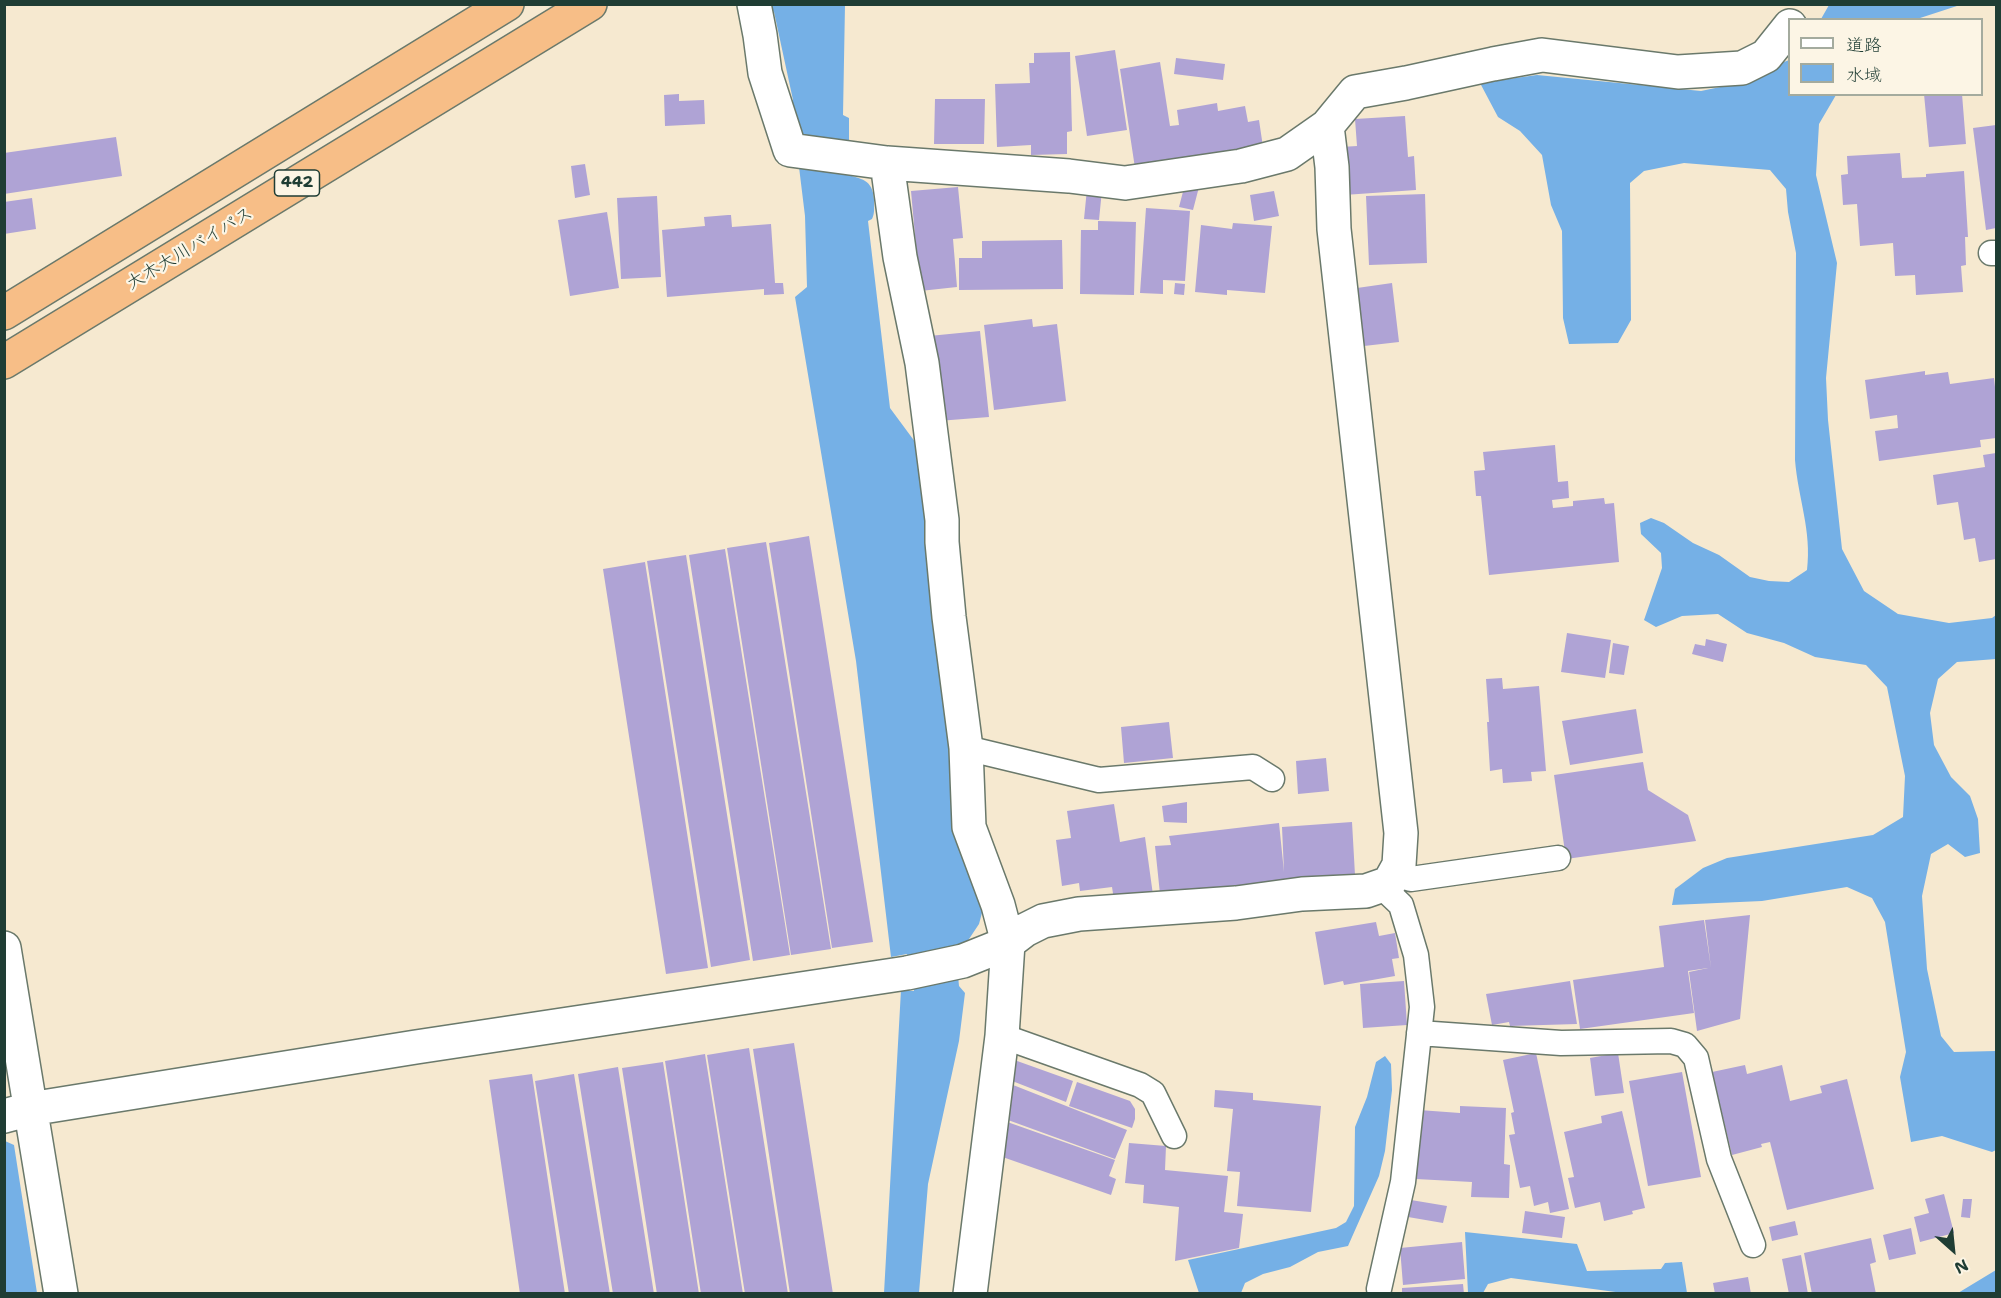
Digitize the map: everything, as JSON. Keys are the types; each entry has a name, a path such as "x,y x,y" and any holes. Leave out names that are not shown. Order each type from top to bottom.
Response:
{"highway":[{"name":"442","path":"4,313 507,4"},
{"name":"大木大川バイパス","path":"4,362 591,4"}],"street":[{"path":"754,4 765,73 790,150 877,162 1069,176 1125,183 1241,166 1287,154 1327,126 1355,92 1542,56 1678,72 1742,68 1766,56 1788,28"},
{"path":"1796,18 1807,4"},
{"path":"17,1112 405,1049 907,973 963,961 1008,942 1043,921 1079,914 1236,903 1302,894 1366,891 1388,880 1399,865 1401,833 1334,229 1332,167 1327,126"},
{"path":"877,162 922,363 942,520 942,542 966,748 969,827 998,905 1008,942 1002,1036 970,1293"},
{"path":"4,948 17,1112 61,1293"}],"lane":[{"path":"966,748 1099,780 1253,767 1272,779"},
{"path":"1379,1289 1403,1182 1422,1007 1416,955 1401,905 1388,880 1411,879 1558,858"},
{"path":"1419,1033 1561,1043 1671,1041 1685,1045 1696,1058 1719,1159 1753,1245"},
{"path":"1002,1036 1140,1085 1153,1093 1174,1136"}],"water":[{"path":"1829,4 1960,5 1920,18 1822,18"},
{"path":"765,5 845,5 843,115 849,118 849,142 845,174 865,181 873,193 874,214 868,221 890,408 924,454 987,894 979,924 967,942 955,945 959,986 965,993 959,1041 928,1184 919,1293 884,1293 901,990 914,991 907,954 891,957 856,661 795,297 807,287 805,216 799,167 803,132 792,125 784,104 793,100 774,12 765,8"},
{"path":"1788,60 1788,96 1835,96 1819,124 1816,175 1837,263 1826,378 1828,420 1842,549 1864,591 1898,614 1949,623 1992,618 1996,615 1996,659 1957,662 1938,679 1930,713 1934,745 1951,777 1970,796 1978,819 1980,853 1965,857 1948,844 1931,854 1922,896 1927,969 1941,1036 1954,1052 1996,1051 1996,1150 1992,1152 1942,1136 1911,1142 1900,1077 1906,1052 1885,922 1872,898 1847,887 1762,901 1672,905 1675,889 1703,868 1727,858 1873,835 1903,817 1905,776 1887,687 1866,665 1815,657 1784,643 1747,633 1718,614 1682,616 1656,627 1644,620 1662,568 1661,553 1641,534 1640,523 1651,518 1664,523 1693,543 1719,555 1750,577 1789,582 1807,570 1808,542 1795,460 1796,253 1786,189 1770,170 1684,163 1644,171 1630,183 1631,320 1618,343 1569,344 1563,318 1562,231 1551,205 1542,155 1520,131 1498,117 1480,83 1537,75 1701,91 1725,86"},
{"path":"1385,1056 1391,1064 1392,1090 1385,1151 1379,1176 1348,1246 1318,1252 1290,1267 1263,1274 1245,1283 1241,1293 1199,1293 1188,1260 1336,1228 1346,1222 1354,1206 1355,1127 1367,1097 1376,1062"},
{"path":"5,1141 14,1145 37,1293 5,1293"},
{"path":"1465,1232 1577,1244 1587,1271 1661,1269 1665,1263 1682,1262 1687,1293 1623,1293 1511,1278 1488,1284 1483,1293 1468,1293"},
{"path":"1996,1270 1996,1293 1958,1293"}],"building":[{"path":"1115,50 1127,130 1087,136 1075,56"},
{"path":"1070,52 1072,131 1067,132 1067,154 1031,155 1031,145 997,147 995,84 1030,83 1029,63 1034,63 1034,53"},
{"path":"1176,58 1225,64 1223,80 1174,74"},
{"path":"1160,62 1170,126 1179,125 1177,110 1217,103 1218,111 1245,106 1248,122 1259,120 1263,147 1135,168 1120,69"},
{"path":"679,94 679,101 704,100 705,124 665,126 664,95"},
{"path":"1924,96 1962,96 1966,144 1929,147"},
{"path":"935,99 985,99 984,144 934,144"},
{"path":"1405,116 1408,157 1414,156 1416,190 1344,195 1341,147 1357,146 1355,119"},
{"path":"1996,125 1996,228 1986,230 1973,128"},
{"path":"116,137 122,176 4,194 4,153"},
{"path":"1900,153 1902,178 1964,171 1968,237 1965,237 1966,265 1961,266 1963,292 1916,295 1915,275 1895,276 1893,243 1860,246 1857,204 1843,205 1841,175 1848,174 1847,156"},
{"path":"585,164 590,195 575,198 571,166"},
{"path":"1185,184 1199,187 1193,210 1179,207"},
{"path":"958,187 963,238 953,239 957,287 920,291 911,191"},
{"path":"1087,189 1102,190 1099,220 1084,219"},
{"path":"1274,191 1279,216 1254,221 1250,195"},
{"path":"1425,194 1427,263 1369,265 1366,196"},
{"path":"657,196 661,277 621,279 617,198"},
{"path":"32,198 36,229 4,234 4,202"},
{"path":"1146,208 1190,211 1185,281 1163,280 1163,294 1140,293"},
{"path":"607,212 619,288 570,296 558,220"},
{"path":"731,215 732,227 771,224 775,283 783,283 784,294 764,295 764,289 667,297 662,230 705,226 704,217"},
{"path":"1098,221 1136,222 1134,295 1080,294 1081,230 1098,230"},
{"path":"1233,223 1272,226 1265,293 1227,290 1227,295 1195,292 1201,225 1232,229"},
{"path":"1062,240 1063,289 959,290 959,258 982,258 982,241"},
{"path":"1175,283 1185,284 1184,295 1174,294"},
{"path":"1392,283 1399,342 1364,346 1357,288"},
{"path":"1032,319 1033,327 1057,324 1066,401 994,410 984,325"},
{"path":"980,331 989,417 938,421 929,336"},
{"path":"1925,371 1925,375 1948,372 1950,384 1994,378 1996,438 1980,440 1981,447 1879,461 1875,431 1898,428 1897,415 1870,419 1865,380"},
{"path":"1555,445 1558,482 1568,481 1569,498 1552,500 1553,508 1573,506 1573,501 1604,498 1605,504 1614,503 1619,562 1489,575 1481,496 1476,496 1474,471 1485,470 1483,452"},
{"path":"1996,453 1996,559 1979,562 1975,538 1964,540 1958,502 1937,505 1933,475 1985,467 1983,455"},
{"path":"809,536 873,942 832,948 769,543"},
{"path":"766,542 831,949 791,955 727,548"},
{"path":"725,549 790,955 753,961 689,555"},
{"path":"686,555 750,960 711,967 647,561"},
{"path":"645,562 708,968 666,974 603,569"},
{"path":"1567,633 1611,640 1605,678 1561,672"},
{"path":"1706,639 1727,644 1723,662 1692,654 1695,644 1705,646"},
{"path":"1613,643 1629,646 1624,675 1609,673"},
{"path":"1502,678 1503,689 1539,686 1546,771 1531,772 1532,781 1503,783 1502,769 1490,771 1486,679"},
{"path":"1636,709 1643,753 1570,765 1562,721"},
{"path":"1169,722 1173,758 1124,763 1121,727"},
{"path":"1326,758 1329,791 1298,794 1296,761"},
{"path":"1643,762 1648,790 1688,815 1696,841 1566,859 1554,775"},
{"path":"1187,802 1187,823 1164,822 1162,806"},
{"path":"1114,804 1120,842 1145,837 1153,895 1114,900 1112,887 1080,891 1079,883 1062,886 1056,840 1071,838 1067,811"},
{"path":"1352,822 1355,875 1160,894 1155,846 1171,845 1169,836 1279,823 1284,872 1282,827"},
{"path":"1750,915 1740,1019 1697,1031 1689,972 1708,968 1688,971 1694,1013 1580,1029 1573,980 1664,967 1659,926 1704,920 1711,968 1705,920"},
{"path":"1376,922 1379,936 1395,933 1399,958 1392,959 1395,976 1344,985 1343,981 1324,985 1315,932"},
{"path":"1404,981 1407,1025 1363,1028 1360,984"},
{"path":"1570,981 1577,1024 1510,1026 1509,1022 1492,1025 1486,994"},
{"path":"794,1043 833,1294 790,1294 753,1049"},
{"path":"749,1048 788,1294 745,1294 707,1055"},
{"path":"1536,1053 1569,1209 1550,1213 1548,1202 1534,1206 1530,1186 1520,1188 1509,1135 1515,1134 1511,1113 1514,1112 1503,1060"},
{"path":"1618,1053 1624,1093 1595,1096 1590,1058"},
{"path":"705,1054 743,1294 701,1294 665,1061"},
{"path":"1006,1057 1073,1081 1066,1102 1002,1077"},
{"path":"663,1062 699,1294 657,1294 622,1068"},
{"path":"1745,1065 1747,1074 1782,1065 1790,1101 1822,1093 1820,1086 1847,1079 1874,1189 1787,1210 1770,1142 1761,1144 1762,1147 1732,1155 1712,1072"},
{"path":"618,1067 654,1294 613,1294 578,1074"},
{"path":"1682,1072 1701,1177 1648,1186 1629,1081"},
{"path":"532,1074 565,1294 520,1294 489,1080"},
{"path":"574,1074 610,1294 569,1294 535,1081"},
{"path":"1003,1081 1127,1130 1115,1159 997,1116"},
{"path":"1077,1082 1130,1101 1135,1109 1132,1128 1069,1106"},
{"path":"1215,1090 1253,1093 1253,1100 1321,1106 1311,1212 1237,1206 1240,1172 1227,1171 1233,1109 1214,1107"},
{"path":"1460,1106 1506,1108 1504,1164 1510,1165 1509,1198 1471,1197 1472,1182 1416,1179 1419,1110 1460,1113"},
{"path":"1622,1111 1645,1208 1632,1211 1633,1214 1604,1221 1600,1202 1575,1208 1568,1178 1574,1177 1564,1132 1602,1123 1601,1116"},
{"path":"996,1118 1115,1160 1109,1176 1116,1179 1111,1195 994,1154"},
{"path":"1129,1143 1166,1146 1165,1170 1228,1176 1224,1212 1243,1214 1239,1248 1175,1261 1179,1207 1143,1203 1144,1185 1125,1183"},
{"path":"1944,1194 1954,1233 1920,1242 1914,1217 1929,1213 1925,1199"},
{"path":"1963,1199 1972,1199 1970,1218 1961,1217"},
{"path":"1411,1200 1447,1206 1443,1223 1408,1217"},
{"path":"1525,1211 1565,1217 1562,1238 1522,1233"},
{"path":"1795,1221 1798,1235 1772,1241 1769,1227"},
{"path":"1911,1228 1916,1254 1889,1260 1883,1235"},
{"path":"1871,1238 1876,1262 1870,1264 1876,1294 1812,1294 1804,1253"},
{"path":"1462,1242 1465,1279 1403,1285 1400,1248"},
{"path":"1801,1255 1808,1294 1789,1294 1782,1259"},
{"path":"1748,1277 1751,1294 1715,1294 1713,1283"},
{"path":"1463,1284 1464,1294 1402,1294 1402,1288"}]}
